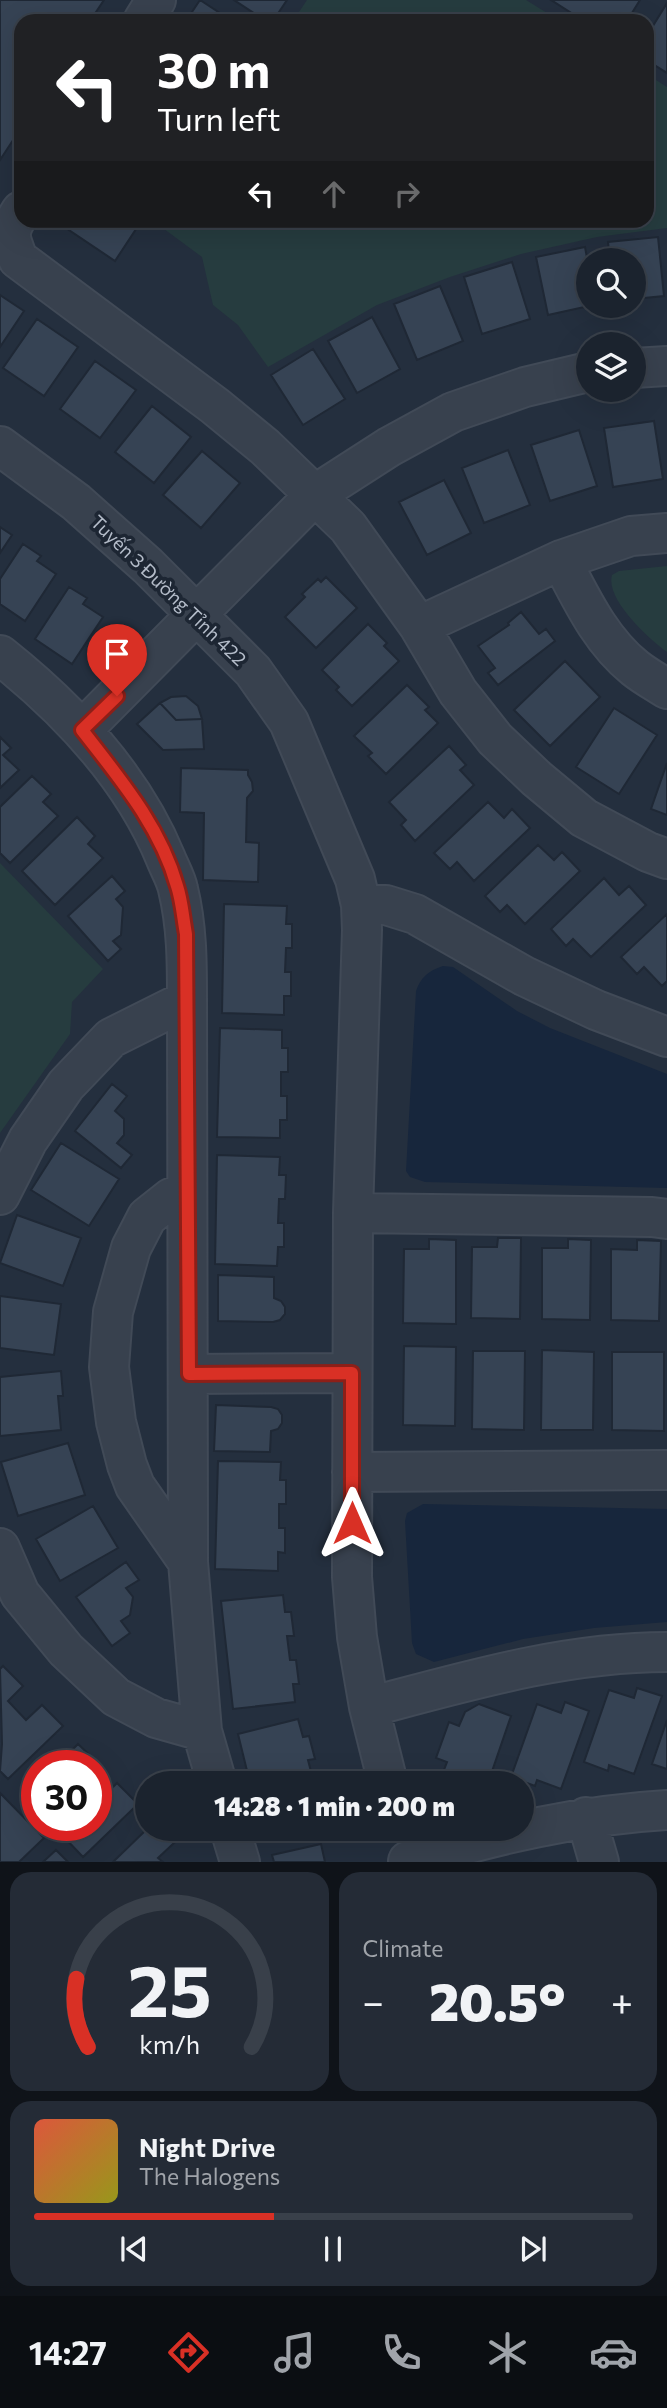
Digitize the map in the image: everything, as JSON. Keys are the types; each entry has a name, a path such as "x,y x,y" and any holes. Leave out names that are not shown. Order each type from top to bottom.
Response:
{"street":[{"path":"14,223 11,228 11,242 18,259 215,406 265,447 348,527 419,626 458,692 495,739 584,818 648,852 667,859"},
{"path":"646,367 667,366"},
{"path":"82,730 199,615 316,494 389,447 453,412 525,387 576,375"},
{"name":"Tuyến 3 Đường Tỉnh 422","path":"0,446 76,502 148,566 253,671 289,722 355,879 361,905 361,1009 353,1213 352,1577 357,1637 369,1707 385,1771"},
{"path":"419,626 561,560 631,536 667,533"},
{"path":"561,560 587,609 610,643 634,668 667,689"},
{"path":"0,655 29,678 82,730 127,787 156,833 178,886 186,934 187,1000 188,1562 202,1731 214,1771"},
{"path":"361,905 386,905 415,914 524,976 596,1010 667,1037"},
{"path":"0,1195 27,1140 65,1085 111,1038 187,1000"},
{"path":"187,1191 171,1198 147,1217 131,1248 113,1312 109,1367 116,1422 135,1486 188,1562"},
{"path":"353,1213 667,1219"},
{"path":"189,1374 352,1373"},
{"path":"352,1472 667,1470"},
{"path":"0,1548 20,1594 66,1650 116,1698 156,1718 202,1731"},
{"path":"369,1707 578,1657 667,1652"},
{"path":"390,1841 409,1862 478,1840 586,1817 667,1810"},
{"path":"586,1817 600,1862"},
{"path":"234,1841 240,1862"}],"green space":[{"path":"307,0 526,0 549,14 298,14"},
{"path":"654,79 667,87 667,228 597,237 521,254 450,277 377,305 268,367 238,325 213,305 202,257 163,228 654,228"},
{"path":"667,566 667,652 630,618 615,595 612,575 619,571"},
{"path":"0,863 103,969 72,1002 70,1034 0,1133"}],"water":[{"path":"443,966 453,967 517,1011 550,1028 667,1074 667,1188 425,1182 410,1177 406,1171 416,991 426,975"},
{"path":"423,1504 667,1509 667,1622 594,1628 523,1639 434,1662 416,1654 412,1643 405,1521 407,1513"}],"building":[{"path":"0,0 104,0 95,14 14,14 14,139 0,160"},
{"path":"200,0 221,14 191,14"},
{"path":"234,0 287,0 278,14 255,14"},
{"path":"551,0 640,0 631,14 573,14"},
{"path":"667,3 667,73 654,65 654,24"},
{"path":"66,228 137,228 115,261"},
{"path":"658,237 664,296 646,298 646,248 609,248 608,242"},
{"path":"576,249 576,309 548,315 536,257"},
{"path":"512,262 530,319 482,334 464,277"},
{"path":"440,286 463,341 417,360 394,304"},
{"path":"0,295 24,311 0,347"},
{"path":"372,317 400,369 357,393 328,341"},
{"path":"37,319 78,347 44,396 3,368"},
{"path":"313,349 345,399 303,425 271,375"},
{"path":"95,361 136,390 100,438 60,409"},
{"path":"152,406 191,437 154,483 115,452"},
{"path":"654,421 663,479 613,487 604,428"},
{"path":"579,430 597,486 550,501 531,445"},
{"path":"508,450 530,505 484,523 462,468"},
{"path":"202,451 240,483 201,528 163,495"},
{"path":"444,480 471,533 427,555 399,502"},
{"path":"0,527 12,535 0,553"},
{"path":"23,544 41,556 37,561 56,574 25,621 0,604 0,579"},
{"path":"326,577 357,608 316,648 285,617 305,597 302,594 318,579 321,582"},
{"path":"69,587 87,598 83,604 103,617 72,664 35,639"},
{"path":"521,612 539,634 546,629 555,641 498,685 488,673 495,668 478,646 509,625"},
{"path":"368,624 387,643 384,646 399,661 352,706 336,690 339,687 322,670"},
{"path":"565,661 600,697 550,746 514,710"},
{"path":"407,685 429,707 425,710 438,723 386,774 368,756 372,753 354,736"},
{"path":"186,696 198,706 202,719 176,720 160,703 171,697"},
{"path":"160,703 176,720 202,719 204,749 163,750 137,724"},
{"path":"614,708 657,735 619,794 576,767"},
{"path":"0,737 11,748 3,755 19,770 0,788"},
{"path":"449,746 466,765 460,770 474,785 415,841 401,825 406,820 389,802"},
{"path":"667,763 667,815 651,809"},
{"path":"181,768 248,770 253,791 247,798 246,842 259,843 258,882 203,880 204,813 180,812"},
{"path":"32,776 51,794 43,802 58,816 10,863 0,853 0,807"},
{"path":"488,802 504,818 512,809 530,828 474,881 457,862 450,869 434,853"},
{"path":"77,817 95,836 88,844 103,858 55,905 22,871"},
{"path":"538,845 554,860 562,852 580,871 525,924 507,905 500,912 485,896"},
{"path":"112,876 125,891 116,899 123,907 121,935 113,941 121,949 108,961 68,916"},
{"path":"604,878 619,895 629,886 646,905 591,957 573,939 566,946 551,929"},
{"path":"224,904 287,906 286,924 292,924 292,948 286,948 285,972 291,972 291,996 284,996 284,1015 222,1013"},
{"path":"667,914 667,981 662,986 644,967 637,974 621,957"},
{"path":"220,1028 282,1030 282,1048 288,1048 288,1072 281,1072 281,1096 287,1096 287,1120 280,1120 280,1138 217,1137"},
{"path":"112,1084 127,1096 115,1111 124,1119 124,1135 117,1143 132,1155 121,1168 75,1131"},
{"path":"61,1143 119,1179 89,1226 31,1190"},
{"path":"217,1155 280,1157 279,1175 286,1175 285,1199 279,1199 278,1223 284,1223 284,1247 278,1247 277,1266 215,1264"},
{"path":"17,1215 81,1238 63,1286 0,1263"},
{"path":"498,1238 521,1238 520,1319 471,1318 472,1247 497,1247"},
{"path":"429,1239 456,1240 456,1324 403,1323 404,1249 429,1249"},
{"path":"568,1239 591,1240 590,1320 542,1319 542,1248 568,1248"},
{"path":"637,1240 661,1241 659,1321 611,1320 611,1249 637,1250"},
{"path":"218,1275 274,1277 274,1298 281,1301 285,1314 280,1320 273,1322 218,1321"},
{"path":"0,1296 61,1304 54,1355 0,1348"},
{"path":"404,1346 456,1347 455,1426 403,1425"},
{"path":"542,1350 594,1352 593,1430 541,1430"},
{"path":"473,1351 525,1351 524,1430 472,1429"},
{"path":"612,1352 664,1352 664,1431 612,1430"},
{"path":"61,1371 63,1396 58,1396 61,1430 0,1436 0,1377"},
{"path":"216,1405 278,1409 282,1415 282,1423 278,1429 271,1431 270,1452 214,1451"},
{"path":"68,1443 85,1495 18,1516 1,1462"},
{"path":"218,1461 281,1462 280,1480 286,1480 286,1504 279,1504 279,1528 285,1528 285,1553 278,1552 278,1571 215,1569"},
{"path":"93,1506 118,1548 60,1581 36,1539"},
{"path":"126,1562 139,1580 126,1588 133,1597 130,1615 121,1621 130,1633 112,1646 76,1597"},
{"path":"283,1595 285,1612 291,1612 294,1636 287,1636 290,1660 296,1660 299,1684 293,1684 295,1702 233,1709 221,1601"},
{"path":"3,1666 23,1686 8,1701 26,1720 42,1705 63,1726 38,1750 21,1750 21,1766 8,1779 0,1771 0,1669"},
{"path":"637,1688 662,1696 634,1774 609,1765 608,1771 584,1762 609,1690 634,1698"},
{"path":"565,1702 589,1711 561,1789 537,1780 535,1786 534,1771 513,1771 537,1704 561,1713"},
{"path":"479,1704 511,1716 492,1771 444,1771 447,1762 436,1758 449,1722 459,1726 465,1712"},
{"path":"298,1719 303,1737 309,1736 315,1759 308,1760 311,1771 247,1771 238,1734"},
{"path":"667,1720 667,1769 652,1764"},
{"path":"78,1744 84,1750 72,1750"},
{"path":"117,1783 135,1801 135,1807 112,1829 112,1788"},
{"path":"0,1793 21,1814 21,1841 41,1841 19,1862 0,1862"},
{"path":"68,1841 100,1841 83,1857"},
{"path":"135,1841 174,1843 158,1858 163,1862 113,1862"},
{"path":"321,1844 325,1862 274,1862 272,1855"},
{"path":"56,1850 68,1862 43,1862"}],"route":[{"path":"117,696 82,730 127,787 156,833 178,886 186,934 189,1374 352,1373 352,1523"}]}
